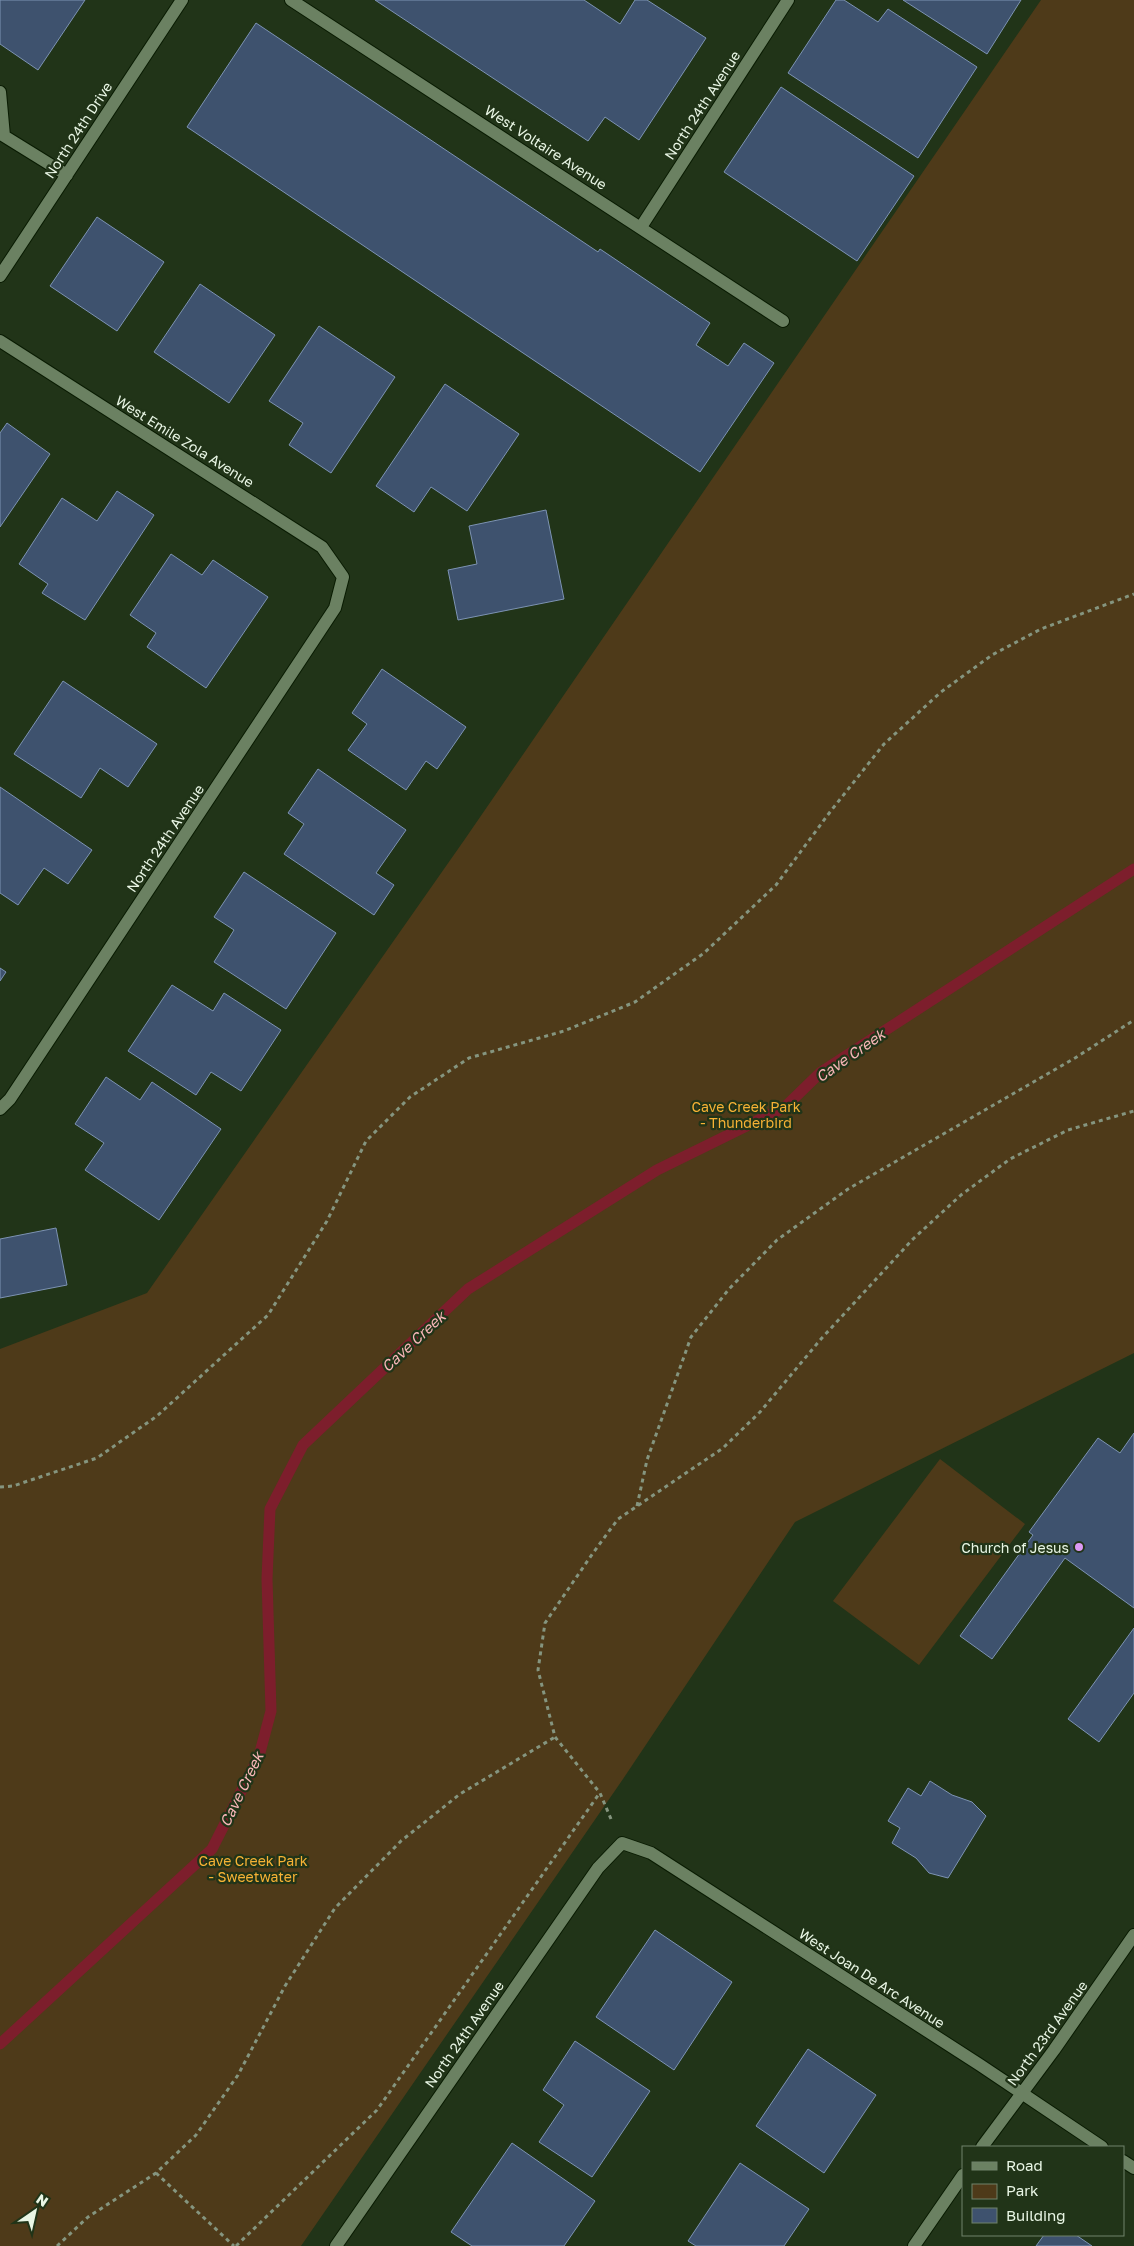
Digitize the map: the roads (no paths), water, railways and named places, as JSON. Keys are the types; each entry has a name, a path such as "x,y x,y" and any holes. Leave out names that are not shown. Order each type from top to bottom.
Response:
{"street":[{"name":"North 24th Drive","path":"0,276 182,0"},
{"name":"West Voltaire Avenue","path":"291,0 783,321"},
{"name":"North 24th Avenue","path":"641,227 788,0"},
{"path":"0,92 2,136 67,175"},
{"name":"West Emile Zola Avenue","path":"0,342 322,547 343,577"},
{"name":"North 24th Avenue","path":"0,1109 10,1099 335,608 343,577"},
{"name":"North 24th Avenue","path":"336,2246 598,1868 622,1843"},
{"name":"West Joan De Arc Avenue","path":"622,1843 651,1853 1100,2146"},
{"name":"North 23rd Avenue","path":"983,2146 1022,2094 1134,1935"},
{"path":"914,2246 962,2176"}],"waterway":[{"name":"Cave Creek","path":"0,2044 212,1849 259,1756 271,1711 267,1579 270,1509 303,1445 468,1289 657,1170 785,1107 821,1072 1134,869"}],"place":[{"name":"Church of Jesus","path":"1079,1547"}],"park label":[{"name":"Cave Creek Park - Thunderbird","path":"746,1114"},
{"name":"Cave Creek Park - Sweetwater","path":"253,1868"}]}
